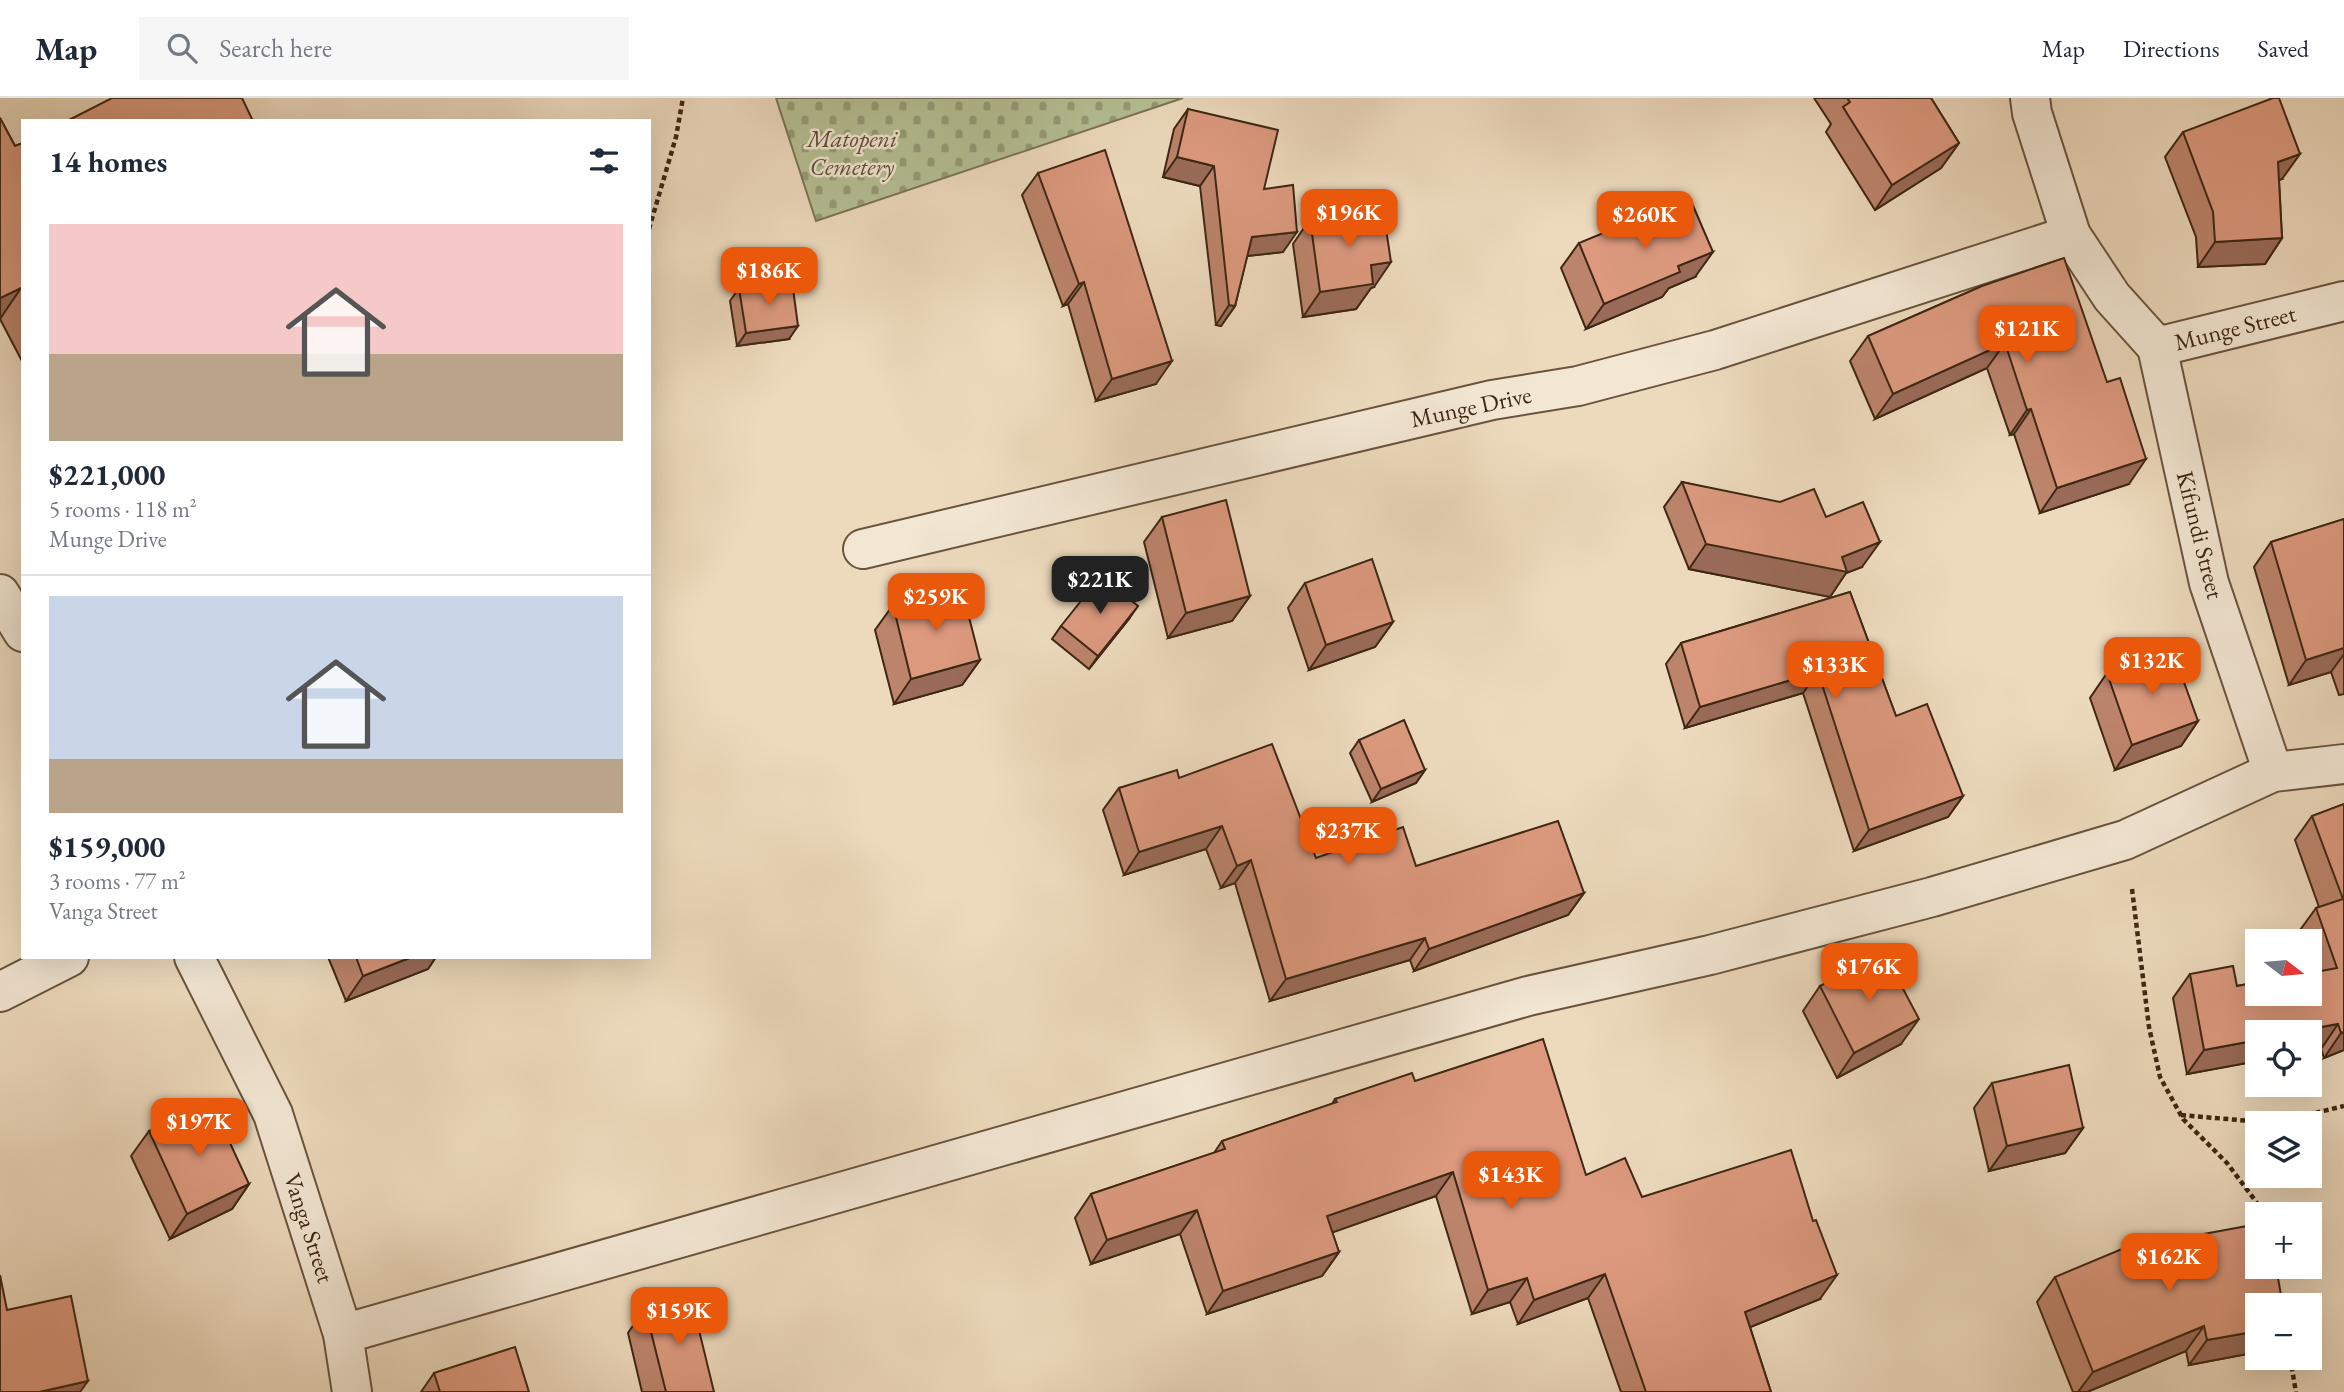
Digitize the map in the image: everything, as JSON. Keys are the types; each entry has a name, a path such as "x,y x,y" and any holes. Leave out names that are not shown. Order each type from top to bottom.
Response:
{"street":[{"name":"Munge Street","path":"2030,98 2032,113 2071,235 2112,297 2157,347 2344,301"},
{"name":"Munge Drive","path":"863,549 1492,400 1578,386 1715,350 2071,235"},
{"name":"Kifundi Street","path":"2157,347 2209,583 2273,772"},
{"path":"0,594 21,629"},
{"path":"343,1334 1528,996 1710,955 1933,897 2125,840 2273,772 2344,764"},
{"path":"0,992 65,959"},
{"name":"Vanga Street","path":"195,959 273,1114 343,1334 352,1392"}],"path":[{"path":"651,222 676,136 682,98"},
{"path":"2125,840 2149,1027 2160,1077 2183,1119 2227,1163 2256,1202"},
{"path":"2181,1115 2273,1123 2344,1106"},
{"path":"2292,1370 2296,1392"}],"green space":[{"name":"Matopeni Cemetery","path":"776,98 1183,98 816,221"}],"building":[{"path":"112,98 242,98 252,119 71,119"},
{"path":"1847,98 1931,98 1959,143 1892,185 1843,107 1850,102"},
{"path":"2279,98 2300,154 2278,162 2282,238 2215,242 2213,212 2183,132"},
{"path":"1188,109 1278,130 1264,189 1293,185 1297,232 1252,237 1235,306 1229,305 1214,166 1177,157"},
{"path":"0,118 15,146 21,144 21,288 0,298"},
{"path":"1105,150 1172,361 1112,379 1084,282 1079,284 1038,173"},
{"path":"1691,201 1713,252 1678,266 1680,272 1604,304 1579,243 1673,204 1674,208"},
{"path":"1383,209 1391,262 1371,265 1373,284 1320,292 1310,219"},
{"path":"2064,258 2107,382 2120,378 2146,459 2057,488 2031,409 2027,410 2005,343 1893,394 1868,336 1982,286"},
{"path":"792,281 798,326 746,333 739,288"},
{"path":"1682,482 1780,502 1814,489 1826,517 1863,502 1880,542 1842,557 1847,572 1706,544"},
{"path":"1226,500 1250,596 1186,613 1162,517"},
{"path":"2344,519 2344,648 2306,660 2271,542"},
{"path":"1372,559 1393,622 1326,645 1305,583"},
{"path":"1101,576 1138,606 1098,656 1061,626"},
{"path":"961,586 980,660 911,679 893,605"},
{"path":"1850,592 1896,716 1927,704 1963,796 1869,830 1818,672 1700,707 1681,643"},
{"path":"2172,649 2198,721 2132,745 2107,673"},
{"path":"1404,720 1425,770 1381,789 1359,740"},
{"path":"1272,744 1316,858 1403,827 1416,866 1558,821 1584,893 1429,949 1425,938 1286,979 1251,860 1237,866 1222,826 1139,852 1119,788 1177,770 1179,778"},
{"path":"2344,804 2344,1032 2341,1033 2338,1024 2322,1027 2322,1020 2245,1020 2245,1042 2204,1050 2190,974 2233,966 2237,986 2245,984 2245,1006 2322,1006 2322,971 2337,968 2316,908 2343,899 2312,816"},
{"path":"1884,953 1919,1019 1854,1053 1820,986"},
{"path":"357,959 407,959 363,976"},
{"path":"1543,1039 1586,1175 1625,1158 1642,1197 1791,1150 1813,1221 1816,1220 1837,1275 1745,1312 1771,1392 1646,1392 1605,1274 1534,1300 1527,1278 1488,1290 1453,1172 1327,1216 1339,1252 1223,1291 1197,1210 1107,1240 1091,1194 1225,1149 1222,1141 1337,1102 1335,1099 1412,1073 1415,1081"},
{"path":"2069,1065 2083,1128 2007,1146 1992,1083"},
{"path":"211,1102 249,1184 187,1214 149,1131"},
{"path":"2245,1226 2245,1279 2278,1279 2281,1293 2245,1293 2245,1333 2207,1340 2204,1326 2093,1372 2055,1277 2122,1249"},
{"path":"0,1275 7,1310 71,1296 88,1381 39,1392 0,1392"},
{"path":"691,1297 714,1392 666,1392 645,1308"},
{"path":"515,1347 529,1392 440,1392 434,1373"}]}
